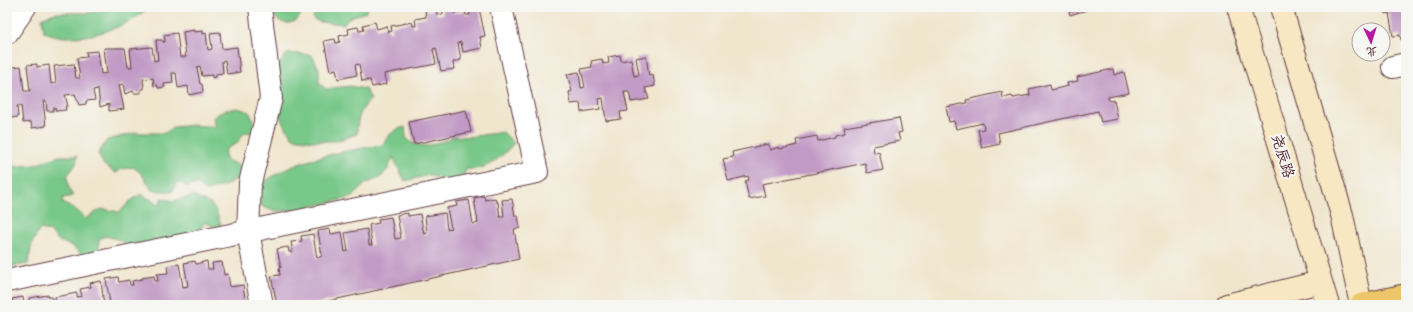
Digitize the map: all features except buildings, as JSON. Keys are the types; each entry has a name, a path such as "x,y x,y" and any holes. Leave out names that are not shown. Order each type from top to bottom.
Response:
{"main road":[{"name":"尧辰路","path":"1238,7 1328,305"},
{"path":"1281,7 1342,215 1361,305 1406,295"},
{"path":"1227,305 1320,282"}],"street":[{"path":"7,33 25,7"},
{"path":"260,7 271,98 250,183 248,232 262,305"},
{"path":"7,281 537,172 500,7"}],"green space":[{"path":"117,7 149,7 121,26 88,36 65,37 44,32 42,18 55,13 88,13"},
{"path":"270,7 303,7 301,14 297,19 293,22 287,23 277,19"},
{"path":"316,7 368,7 366,12 350,17 344,24 320,22 313,19"},
{"path":"288,53 312,55 319,69 319,83 326,89 350,86 365,89 371,99 364,107 360,115 357,134 336,141 313,141 293,138 283,123 279,113 282,105 282,97 277,78 277,70 280,62"},
{"path":"238,108 249,112 255,123 253,133 245,132 236,144 227,148 224,154 227,160 244,168 232,182 222,186 205,191 196,184 187,187 180,182 176,184 172,192 152,190 141,173 133,167 122,169 116,173 104,165 98,154 107,140 135,133 165,133 174,127 193,125 216,127 213,118 224,110"},
{"path":"405,127 406,138 414,144 426,146 447,140 453,136 468,137 503,132 514,143 493,162 480,168 466,169 463,178 450,182 429,175 405,181 393,157 388,169 380,178 365,184 353,197 297,210 273,211 261,206 256,193 264,182 278,173 313,159 383,145 392,133"},
{"path":"59,156 77,156 76,164 67,176 69,189 73,196 63,198 62,202 76,210 85,219 101,209 120,212 129,202 141,194 160,205 161,198 173,201 193,196 211,204 216,211 221,225 214,227 205,222 198,232 129,249 120,240 106,236 99,239 99,252 84,256 72,246 59,241 49,231 40,229 32,243 28,264 7,267 7,167 35,165"}]}
